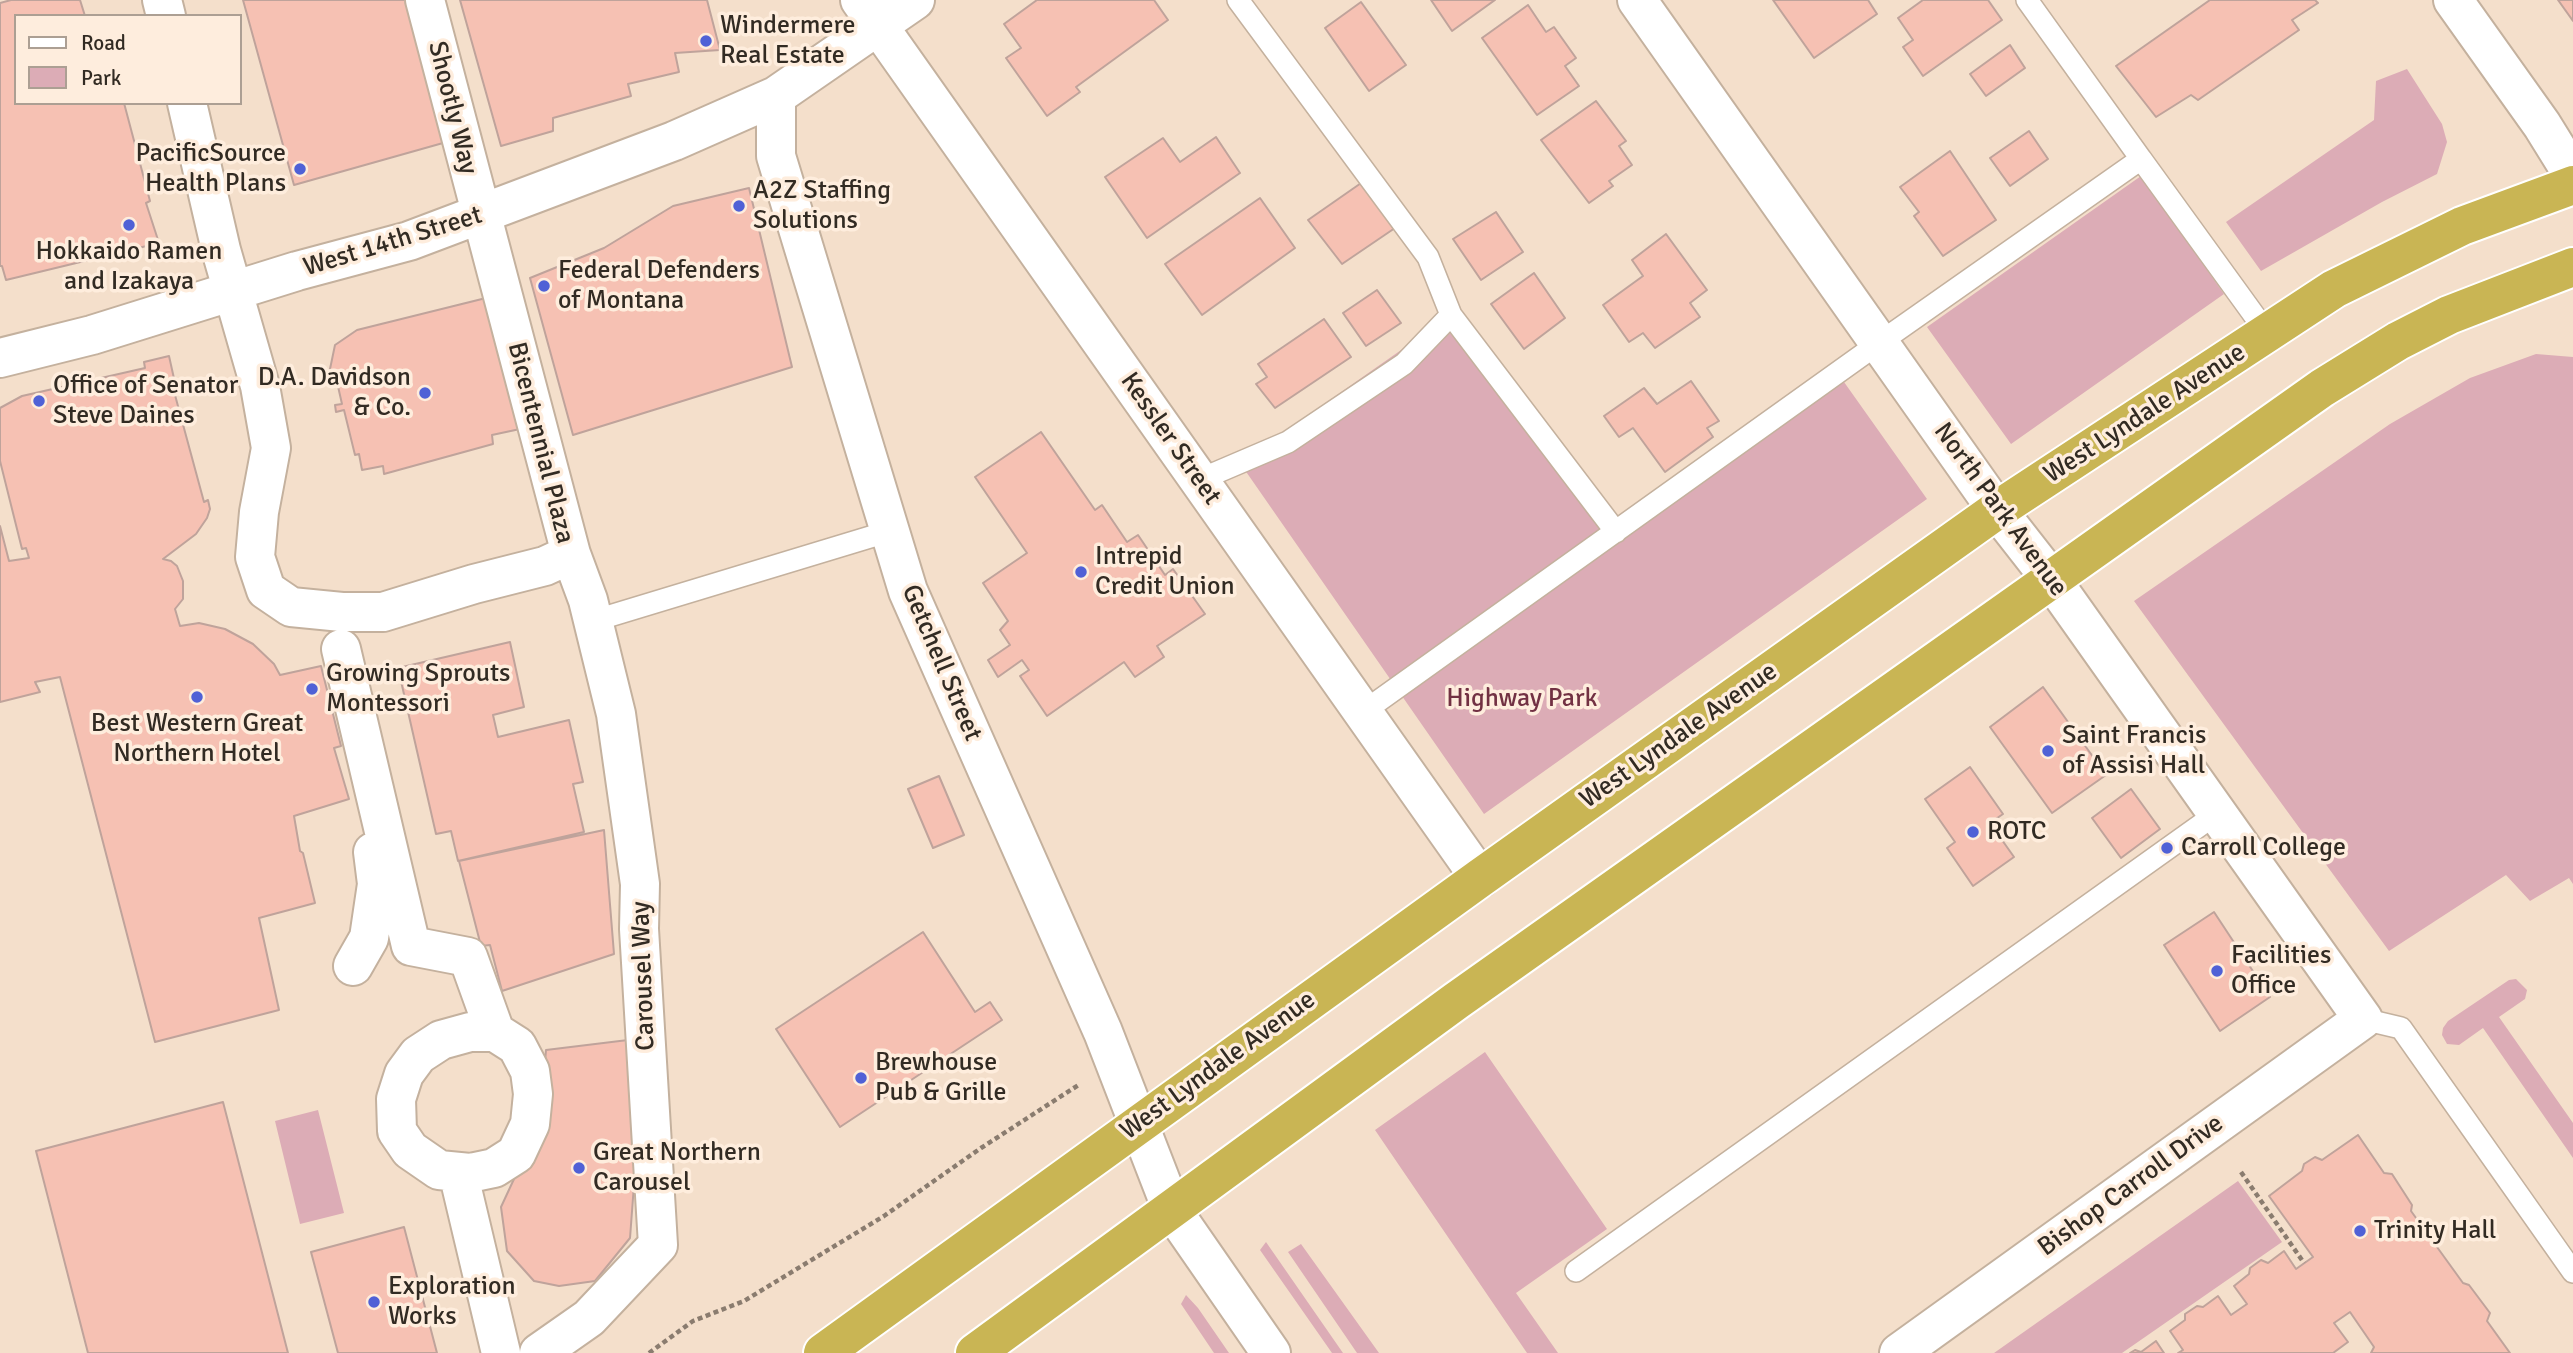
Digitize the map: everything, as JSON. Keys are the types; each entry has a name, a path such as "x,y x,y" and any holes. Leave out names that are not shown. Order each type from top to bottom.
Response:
{"highway":[{"name":"West Lyndale Avenue","path":"823,1353 1139,1122 1997,510 2334,289 2462,226 2573,185"},
{"path":"975,1353 1456,1001 2322,388 2398,341 2449,315 2573,267"}],"street":[{"name":"Shootly Way","path":"425,0 480,216"},
{"name":"West 14th Street","path":"0,358 92,335 232,291 408,241 674,141 776,96 869,13 915,0"},
{"name":"North Park Avenue","path":"1637,0 1997,510 2052,579 2363,1019"},
{"path":"2453,0 2542,125 2573,175"},
{"name":"Kessler Street","path":"869,13 1480,878"},
{"name":"Getchell Street","path":"776,96 776,156 908,591 1098,1020 1172,1210 1271,1353"},
{"name":"Bicentennial Plaza","path":"187,105 232,291 260,386 271,447 259,513 255,556 266,590 291,607 342,612 383,612 545,566 571,554 480,216"},
{"name":"Carousel Way","path":"539,1353 589,1318 658,1245 639,929 640,884 615,714 593,621 571,554"},
{"path":"341,649 411,946"},
{"path":"380,812 373,844 377,884 369,938 353,965 411,946 468,957 495,1032"},
{"name":"Bishop Carroll Drive","path":"1899,1353 2363,1019"},
{"path":"470,1032 495,1032 517,1046 530,1071 533,1094 530,1124 516,1154 494,1168 470,1173 439,1170 410,1150 397,1131 396,1099 404,1074 418,1055 441,1040 470,1032"},
{"path":"458,1172 501,1353"}],"lane":[{"path":"1238,0 1428,257 1451,315 1616,532"},
{"path":"2027,0 2267,333"},
{"path":"1363,712 1879,342 2141,159"},
{"path":"1199,480 1288,442 1404,365 1451,315"},
{"path":"593,621 890,531"},
{"path":"1576,1272 2216,814"},
{"path":"2363,1019 2401,1028 2573,1272"}],"path":[{"path":"649,1353 693,1321 744,1301 884,1216 1089,1077"},
{"path":"2241,1172 2304,1263"}],"green space":[{"path":"2407,69 2442,124 2447,142 2437,174 2261,271 2226,222 2374,120 2376,81"},
{"path":"2141,176 2224,294 2011,444 1927,327"},
{"name":"Highway Park","path":"1451,315 1621,540 1844,382 1927,499 1484,814 1240,463"},
{"path":"2536,354 2573,357 2573,884 2569,878 2530,901 2506,875 2389,951 2134,601 2390,424 2470,378"},
{"path":"2516,979 2527,990 2525,999 2499,1017 2573,1123 2573,1158 2483,1028 2459,1045 2447,1044 2442,1035 2448,1021 2509,980"},
{"path":"1485,1052 1607,1229 1516,1293 1558,1353 1527,1353 1375,1130"},
{"path":"318,1110 344,1213 300,1224 275,1121"},
{"path":"2238,1181 2282,1242 2122,1353 1994,1353"},
{"path":"1266,1242 1343,1353 1332,1353 1260,1250"},
{"path":"1301,1244 1379,1353 1357,1353 1288,1252"},
{"path":"1186,1295 1229,1353 1214,1353 1181,1304"}],"building":[{"path":"11,0 80,0 84,14 14,14 14,105 125,105 150,201 146,203 159,243 6,280 0,266 0,3"},
{"path":"243,0 406,0 443,143 294,185"},
{"path":"460,0 707,0 720,50 675,53 679,72 628,84 631,96 553,118 553,131 501,146"},
{"path":"1037,0 1154,0 1168,20 1076,87 1080,92 1047,116 1006,58 1021,48 1004,24"},
{"path":"1431,0 1495,0 1452,31"},
{"path":"1773,0 1868,0 1877,14 1814,58"},
{"path":"1923,0 1988,0 2002,20 1923,76 1903,47 1913,40 1898,18"},
{"path":"2210,0 2315,0 2318,3 2292,20 2299,30 2198,100 2191,95 2156,117 2116,66"},
{"path":"2558,0 2573,0 2573,21"},
{"path":"1361,2 1406,65 1369,91 1325,28"},
{"path":"1528,5 1546,32 1554,27 1576,58 1565,66 1579,86 1537,115 1482,38"},
{"path":"2010,45 2025,68 1986,96 1970,74"},
{"path":"1596,101 1626,141 1619,146 1632,165 1609,181 1613,186 1589,203 1541,140"},
{"path":"2029,131 2048,159 2010,186 1990,158"},
{"path":"1216,137 1240,173 1147,238 1105,177 1163,138 1180,162"},
{"path":"1950,151 1996,220 1943,256 1914,216 1919,212 1900,187"},
{"path":"1364,181 1395,228 1342,264 1308,220"},
{"path":"749,188 792,367 573,435 530,278 604,248 673,206"},
{"path":"1260,198 1295,248 1202,315 1165,264"},
{"path":"1496,212 1523,252 1481,280 1453,239"},
{"path":"1666,234 1707,290 1690,303 1700,317 1655,348 1643,333 1629,342 1603,305 1643,276 1632,260"},
{"path":"1534,273 1565,318 1524,349 1491,304"},
{"path":"1377,290 1401,323 1366,346 1343,313"},
{"name":"D.A. Davidson & Co.","path":"486,298 520,429 492,435 493,444 384,474 383,466 362,470 359,454 355,455 344,410 336,412 335,405 342,404 337,382 332,382 330,369 335,345 357,330"},
{"path":"1324,319 1351,357 1275,408 1256,384 1267,377 1258,364"},
{"name":"Best Western Great Northern Hotel","path":"169,356 175,383 172,384 204,502 208,500 210,509 196,534 163,559 177,566 183,581 183,599 175,609 180,626 199,623 225,629 253,644 274,664 280,675 321,666 341,746 334,748 349,799 294,816 300,851 303,853 315,903 259,918 279,1010 155,1042 60,677 35,682 40,692 0,702 0,526 9,561 29,558 26,548 22,549 0,461 0,408 22,396 145,368 144,362"},
{"path":"1691,381 1719,421 1707,428 1713,437 1665,472 1633,428 1619,437 1604,416 1644,388 1657,404"},
{"name":"Intrepid Credit Union","path":"1041,432 1095,510 1102,505 1127,542 1138,535 1165,575 1173,569 1205,614 1157,646 1164,657 1135,677 1124,662 1047,716 1020,676 1029,670 1022,660 998,677 988,660 1010,645 1000,630 1008,621 983,583 1027,553 975,477"},
{"path":"510,642 524,707 493,715 498,737 569,720 583,782 573,784 584,832 458,861 451,831 436,834 398,668"},
{"name":"Saint Francis of Assisi Hall","path":"2043,687 2106,775 2052,813 1990,727"},
{"name":"ROTC","path":"1970,767 2003,814 1990,823 2014,857 1973,886 1947,848 1955,842 1925,799"},
{"path":"939,776 964,835 933,848 908,789"},
{"path":"2131,789 2160,829 2121,858 2092,818"},
{"path":"604,830 614,954 502,991 490,945 481,946 459,861"},
{"name":"Facilities Office","path":"2214,912 2270,997 2220,1031 2164,945"},
{"name":"Brewhouse Pub & Grille","path":"923,932 975,1012 990,1002 1002,1020 840,1127 776,1029"},
{"name":"Great Northern Carousel","path":"628,1040 636,1158 630,1238 595,1281 559,1286 534,1281 507,1251 501,1207 514,1179 538,1147 546,1050"},
{"path":"223,1102 288,1353 88,1353 36,1151"},
{"name":"Trinity Hall","path":"2358,1135 2384,1173 2392,1174 2412,1205 2411,1211 2463,1283 2469,1285 2490,1313 2487,1321 2510,1353 2371,1353 2374,1347 2350,1312 2334,1323 2348,1342 2333,1353 2178,1353 2183,1350 2170,1331 2185,1320 2185,1314 2197,1306 2203,1307 2218,1296 2231,1315 2247,1304 2234,1286 2261,1260 2268,1263 2284,1251 2296,1269 2313,1257 2269,1196 2302,1171 2304,1164 2315,1157 2322,1160"},
{"name":"Exploration Works","path":"404,1227 437,1353 338,1353 311,1252"},
{"path":"2156,1341 2164,1353 2130,1353 2135,1350 2141,1352"}],"place":[{"name":"Windermere Real Estate","path":"706,41"},
{"name":"PacificSource Health Plans","path":"300,169"},
{"name":"A2Z Staffing Solutions","path":"739,206"},
{"name":"Hokkaido Ramen and Izakaya","path":"129,225"},
{"name":"Federal Defenders of Montana","path":"544,286"},
{"name":"D.A. Davidson & Co.","path":"425,393"},
{"name":"Office of Senator Steve Daines","path":"39,401"},
{"name":"Intrepid Credit Union","path":"1081,572"},
{"name":"Growing Sprouts Montessori","path":"312,689"},
{"name":"Best Western Great Northern Hotel","path":"197,697"},
{"name":"Saint Francis of Assisi Hall","path":"2048,751"},
{"name":"ROTC","path":"1973,832"},
{"name":"Carroll College","path":"2167,848"},
{"name":"Facilities Office","path":"2217,971"},
{"name":"Brewhouse Pub & Grille","path":"861,1078"},
{"name":"Great Northern Carousel","path":"579,1168"},
{"name":"Trinity Hall","path":"2360,1231"},
{"name":"Exploration Works","path":"374,1302"}]}
